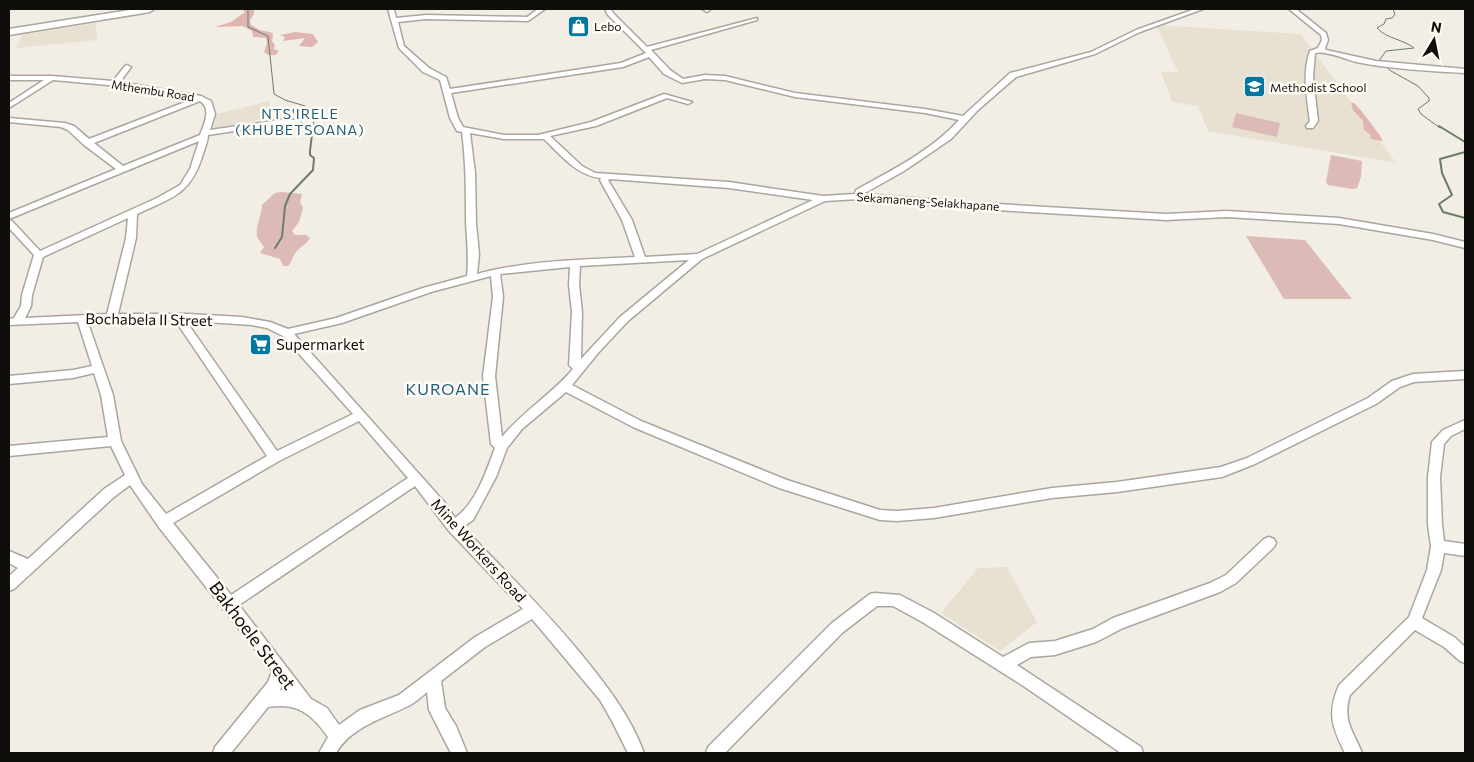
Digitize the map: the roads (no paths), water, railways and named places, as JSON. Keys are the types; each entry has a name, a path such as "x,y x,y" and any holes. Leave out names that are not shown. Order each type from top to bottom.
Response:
{"main road":[{"path":"9,32 150,9"}],"street":[{"path":"391,9 401,47 426,70 443,79 454,118 460,129 466,131 504,137 541,136 593,124 667,96 688,102"},
{"path":"393,20 426,17 528,19 542,9"},
{"path":"608,9 618,23 667,72 682,81 705,77 725,78 795,95 925,111 964,119"},
{"path":"859,196 859,192 901,169 948,137 964,119 1013,74 1093,53 1138,31 1200,9"},
{"path":"1292,9 1324,34 1325,40 1321,49"},
{"path":"446,92 580,70 623,65 648,51 756,20"},
{"path":"1310,126 1314,121 1310,66 1312,52 1321,49 1333,54 1387,64 1465,71"},
{"path":"115,83 128,67"},
{"name":"Mthembu Road","path":"9,78 52,78 115,83 201,98 210,107 211,114 205,135 189,180 183,187 160,200 39,255"},
{"path":"9,106 52,78"},
{"path":"87,143 201,98"},
{"path":"9,120 62,125 71,128 122,170"},
{"path":"9,216 205,135 287,121 297,123"},
{"path":"466,131 471,173 471,224 474,254 472,278"},
{"name":"Sekamaneng-Selakhapane","path":"541,136 546,137 585,172 608,176 729,185 823,199 859,196 963,205 1138,216 1166,217 1227,214 1326,220 1433,237 1465,245"},
{"path":"608,176 604,180 628,220 641,260"},
{"path":"454,527 468,516 490,477 502,446 518,426 565,386 579,367 624,318 699,257 823,199"},
{"path":"112,316 132,238 133,212"},
{"path":"9,223 39,255 39,261 27,295 28,300 23,314 13,321"},
{"path":"287,333 338,321 394,300 495,272 575,263 699,257"},
{"path":"657,260 666,269 671,280"},
{"path":"575,263 574,285 577,312 575,365 579,367"},
{"path":"495,272 498,297 489,376 497,444 502,446"},
{"name":"Bochabela II Street","path":"13,321 112,316 188,317 273,325 287,333"},
{"path":"188,317 183,324 275,458"},
{"name":"Bakhoele Street","path":"84,318 83,323 107,395 115,442 137,486 163,522 280,669 305,704 321,714 337,736"},
{"name":"Mine Workers Road","path":"287,333 361,415 440,507 454,527 534,610 605,695 618,715 636,753"},
{"path":"9,380 73,374 98,368"},
{"path":"565,386 637,424 784,484 880,515 898,516 934,514 1052,493 1117,487 1222,472 1251,461 1372,401 1396,384 1413,378 1465,375"},
{"path":"163,522 275,458 361,415"},
{"path":"1354,753 1339,724 1339,705 1344,690 1414,621 1434,570 1438,546 1435,525 1434,477 1438,442 1447,433 1465,424"},
{"path":"9,451 115,442"},
{"path":"9,585 109,493 133,476"},
{"path":"229,604 416,480"},
{"path":"1003,666 1029,650 1056,648 1096,635 1118,623 1215,588 1231,578 1269,542"},
{"path":"1438,546 1465,550"},
{"path":"9,557 29,566"},
{"path":"714,753 837,628 875,599 895,600 929,618 1030,682 1085,721 1136,753"},
{"path":"327,753 337,736 366,716 404,700 480,642 510,626 534,610"},
{"path":"1414,621 1449,642 1465,656"},
{"path":"221,753 274,686 280,669"},
{"path":"433,679 437,710 450,732 459,753"},
{"path":"264,700 282,697 305,704"}],"waterway":[{"path":"248,9 248,27 268,36 274,94 285,100 305,106 315,115 313,128"},
{"path":"1393,9 1395,14 1392,18 1386,19 1384,24 1377,28 1381,32 1414,48 1386,51 1379,61 1391,71 1418,86 1429,98 1429,101 1418,109 1421,114 1440,128"},
{"path":"275,248 282,237 285,206 290,194 313,170 314,158 310,155 313,126"},
{"path":"1439,126 1465,142"},
{"path":"1465,152 1440,159 1442,173 1452,195 1439,204 1443,212 1465,218"}],"place":[{"name":"Lebo","path":"578,26"},
{"name":"Methodist School","path":"1254,87"},
{"name":"Supermarket","path":"260,344"}],"district":[{"name":"NTS'IRELE (KHUBETSOANA)","path":"300,122"},
{"name":"KUROANE","path":"448,388"}]}
